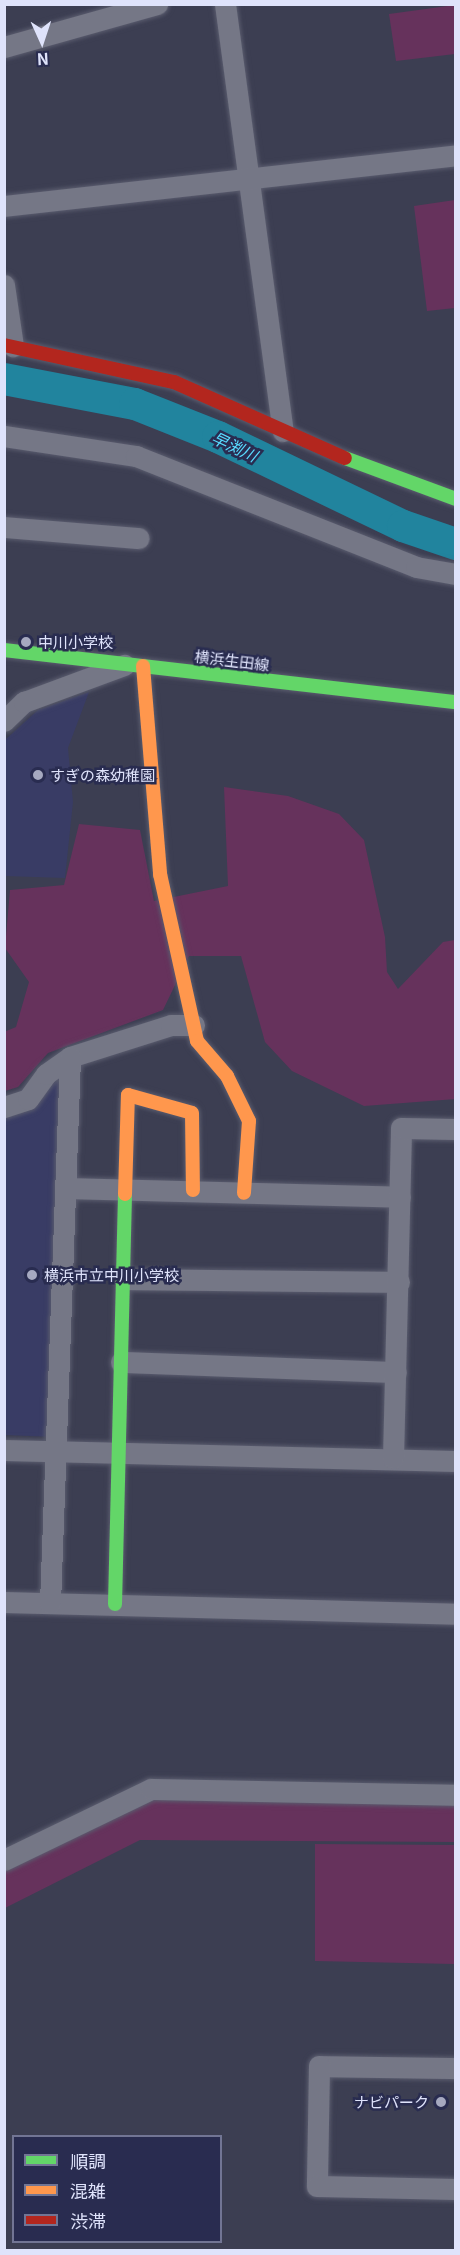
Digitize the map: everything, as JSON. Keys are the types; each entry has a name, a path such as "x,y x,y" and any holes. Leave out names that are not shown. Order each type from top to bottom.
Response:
{"street":[{"path":"4,47 157,4"},
{"path":"225,4 283,431"},
{"path":"4,206 456,155"},
{"path":"4,285 9,345 174,382 283,431 456,499"},
{"path":"4,436 136,456 416,567 456,574"},
{"path":"4,527 139,538"},
{"name":"横浜生田線","path":"4,650 456,702"},
{"path":"4,721 24,702 134,665 160,874 197,1041 227,1076 249,1120 244,1193"},
{"path":"4,1107 28,1099 46,1074 70,1057 171,1025 194,1025"},
{"path":"50,1603 70,1057"},
{"path":"115,1604 129,1095 192,1113 193,1190"},
{"path":"393,1458 402,1128 456,1129"},
{"path":"66,1188 400,1197"},
{"path":"125,1279 399,1282"},
{"path":"121,1362 396,1372"},
{"path":"4,1450 456,1461"},
{"path":"4,1602 456,1614"},
{"path":"4,1860 151,1789 456,1795"},
{"path":"456,2068 319,2066 317,2186 456,2189"}],"shaded area":[{"path":"455,5 455,54 396,61 389,14"},
{"path":"455,200 455,308 427,311 414,206"},
{"name":"すぎの森幼稚園","path":"89,692 68,748 73,802 65,878 5,876 5,740 38,710"},
{"path":"224,787 288,796 339,814 364,840 385,937 387,972 398,989 443,942 455,940 456,1099 364,1106 292,1071 265,1042 241,956 189,956 163,1010 48,1053 18,1087 5,1091 4,1032 16,1027 29,982 5,948 10,890 64,885 79,824 140,830 154,901 228,886"},
{"name":"横浜市立中川小学校","path":"64,1071 54,1437 5,1435 5,1114"},
{"path":"155,1797 455,1799 455,1842 140,1840 5,1908 4,1868"},
{"path":"315,1844 454,1845 454,1964 315,1961"}],"waterway":[{"name":"早渕川","path":"4,379 135,404 218,437 403,526 456,544"}],"traffic: fast":[{"path":"345,458 456,499"},
{"path":"4,650 456,702"},
{"path":"115,1604 125,1194"}],"traffic: slow":[{"path":"143,666 160,874 197,1041 227,1076 249,1121 244,1193"},
{"path":"125,1194 128,1095 192,1113 193,1190"}],"traffic: jam":[{"path":"4,345 174,382 345,458"}],"place":[{"name":"中川小学校","path":"26,642"},
{"name":"すぎの森幼稚園","path":"38,775"},
{"name":"横浜市立中川小学校","path":"32,1275"},
{"name":"ナビパーク","path":"441,2102"}]}
